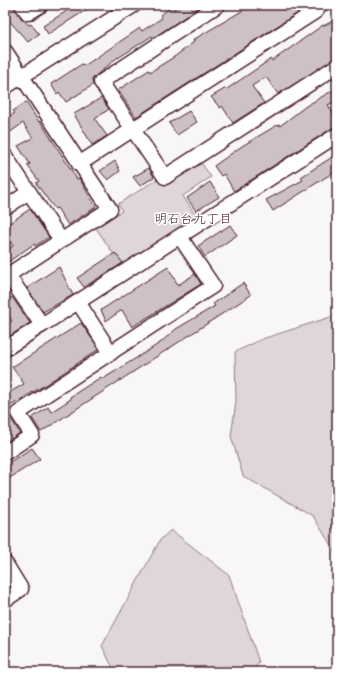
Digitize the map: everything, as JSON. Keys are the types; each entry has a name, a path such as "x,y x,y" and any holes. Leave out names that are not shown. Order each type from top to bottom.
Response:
{"street":[{"path":"22,5 28,13 41,5"},
{"path":"5,87 134,5"},
{"path":"218,5 101,82 165,177 337,66"},
{"path":"79,164 316,11 320,5"},
{"path":"5,50 110,209 6,276 42,325"},
{"path":"5,349 337,135"},
{"path":"5,156 61,240"},
{"path":"5,208 29,192"},
{"path":"5,453 32,435 18,413 213,286 180,237"},
{"path":"78,302 111,353"},
{"path":"5,563 21,589 5,600"}],"shaded area":[{"path":"200,161 211,177 183,196 198,219 123,268 96,228 122,211 118,204 159,178 164,184"},
{"path":"337,315 337,555 313,516 243,476 231,436 236,402 235,352 262,339"},
{"path":"171,530 229,575 259,662 253,672 124,672 114,670 102,646 160,540"}],"building":[{"path":"14,5 21,18 29,25 31,24 39,34 28,42 5,16 5,11"},
{"path":"76,5 94,5 48,34 43,26"},
{"path":"181,5 203,5 153,38 152,36 118,57 92,79 93,85 66,102 59,92 57,94 51,84 82,64 84,66 140,28 142,31 162,18 160,15 172,7 174,9"},
{"path":"252,5 310,5 136,117 118,90 149,70 150,72 174,57 194,42 193,40"},
{"path":"337,19 337,58 278,94 266,77 252,86 264,103 233,123 222,106 220,108 211,97 226,88 227,89 271,59 272,61 323,25"},
{"path":"337,88 337,100 328,105 337,120 337,125 234,191 224,174 221,176 214,166 242,146 279,124 280,126 306,106"},
{"path":"101,98 109,109 95,119 107,136 92,145 74,114"},
{"path":"26,102 77,179 79,178 96,207 68,225 57,208 55,209 36,183 39,181 27,165 30,164 18,146 33,138 23,123 5,136 5,119 15,113 13,111"},
{"path":"189,111 197,122 177,135 169,123"},
{"path":"337,154 337,170 273,211 266,200 303,180 301,177"},
{"path":"115,161 120,171 108,180 100,171"},
{"path":"149,168 154,177 140,186 133,177"},
{"path":"210,182 219,197 196,211 187,198"},
{"path":"30,209 49,237 35,246 34,244 5,264 5,252 13,246 5,233 5,226"},
{"path":"230,225 237,235 205,257 198,246"},
{"path":"115,253 123,263 84,287 77,278"},
{"path":"59,267 73,295 43,312 27,288"},
{"path":"168,267 178,285 195,274 201,284 132,327 122,310 106,321 101,310"},
{"path":"243,283 251,295 41,432 32,418 48,407 51,412 71,399 70,397 101,377 103,379 160,343 176,329 215,306 213,304"},
{"path":"12,297 30,323 5,339 5,325 12,321 5,309 5,301"},
{"path":"81,323 99,349 45,385 5,409 5,395 24,384 12,367"},
{"path":"5,410 20,433 5,443"},
{"path":"32,448 40,459 5,481 5,465"}],"district":[{"name":"明石台九丁目","path":"193,218"}]}
